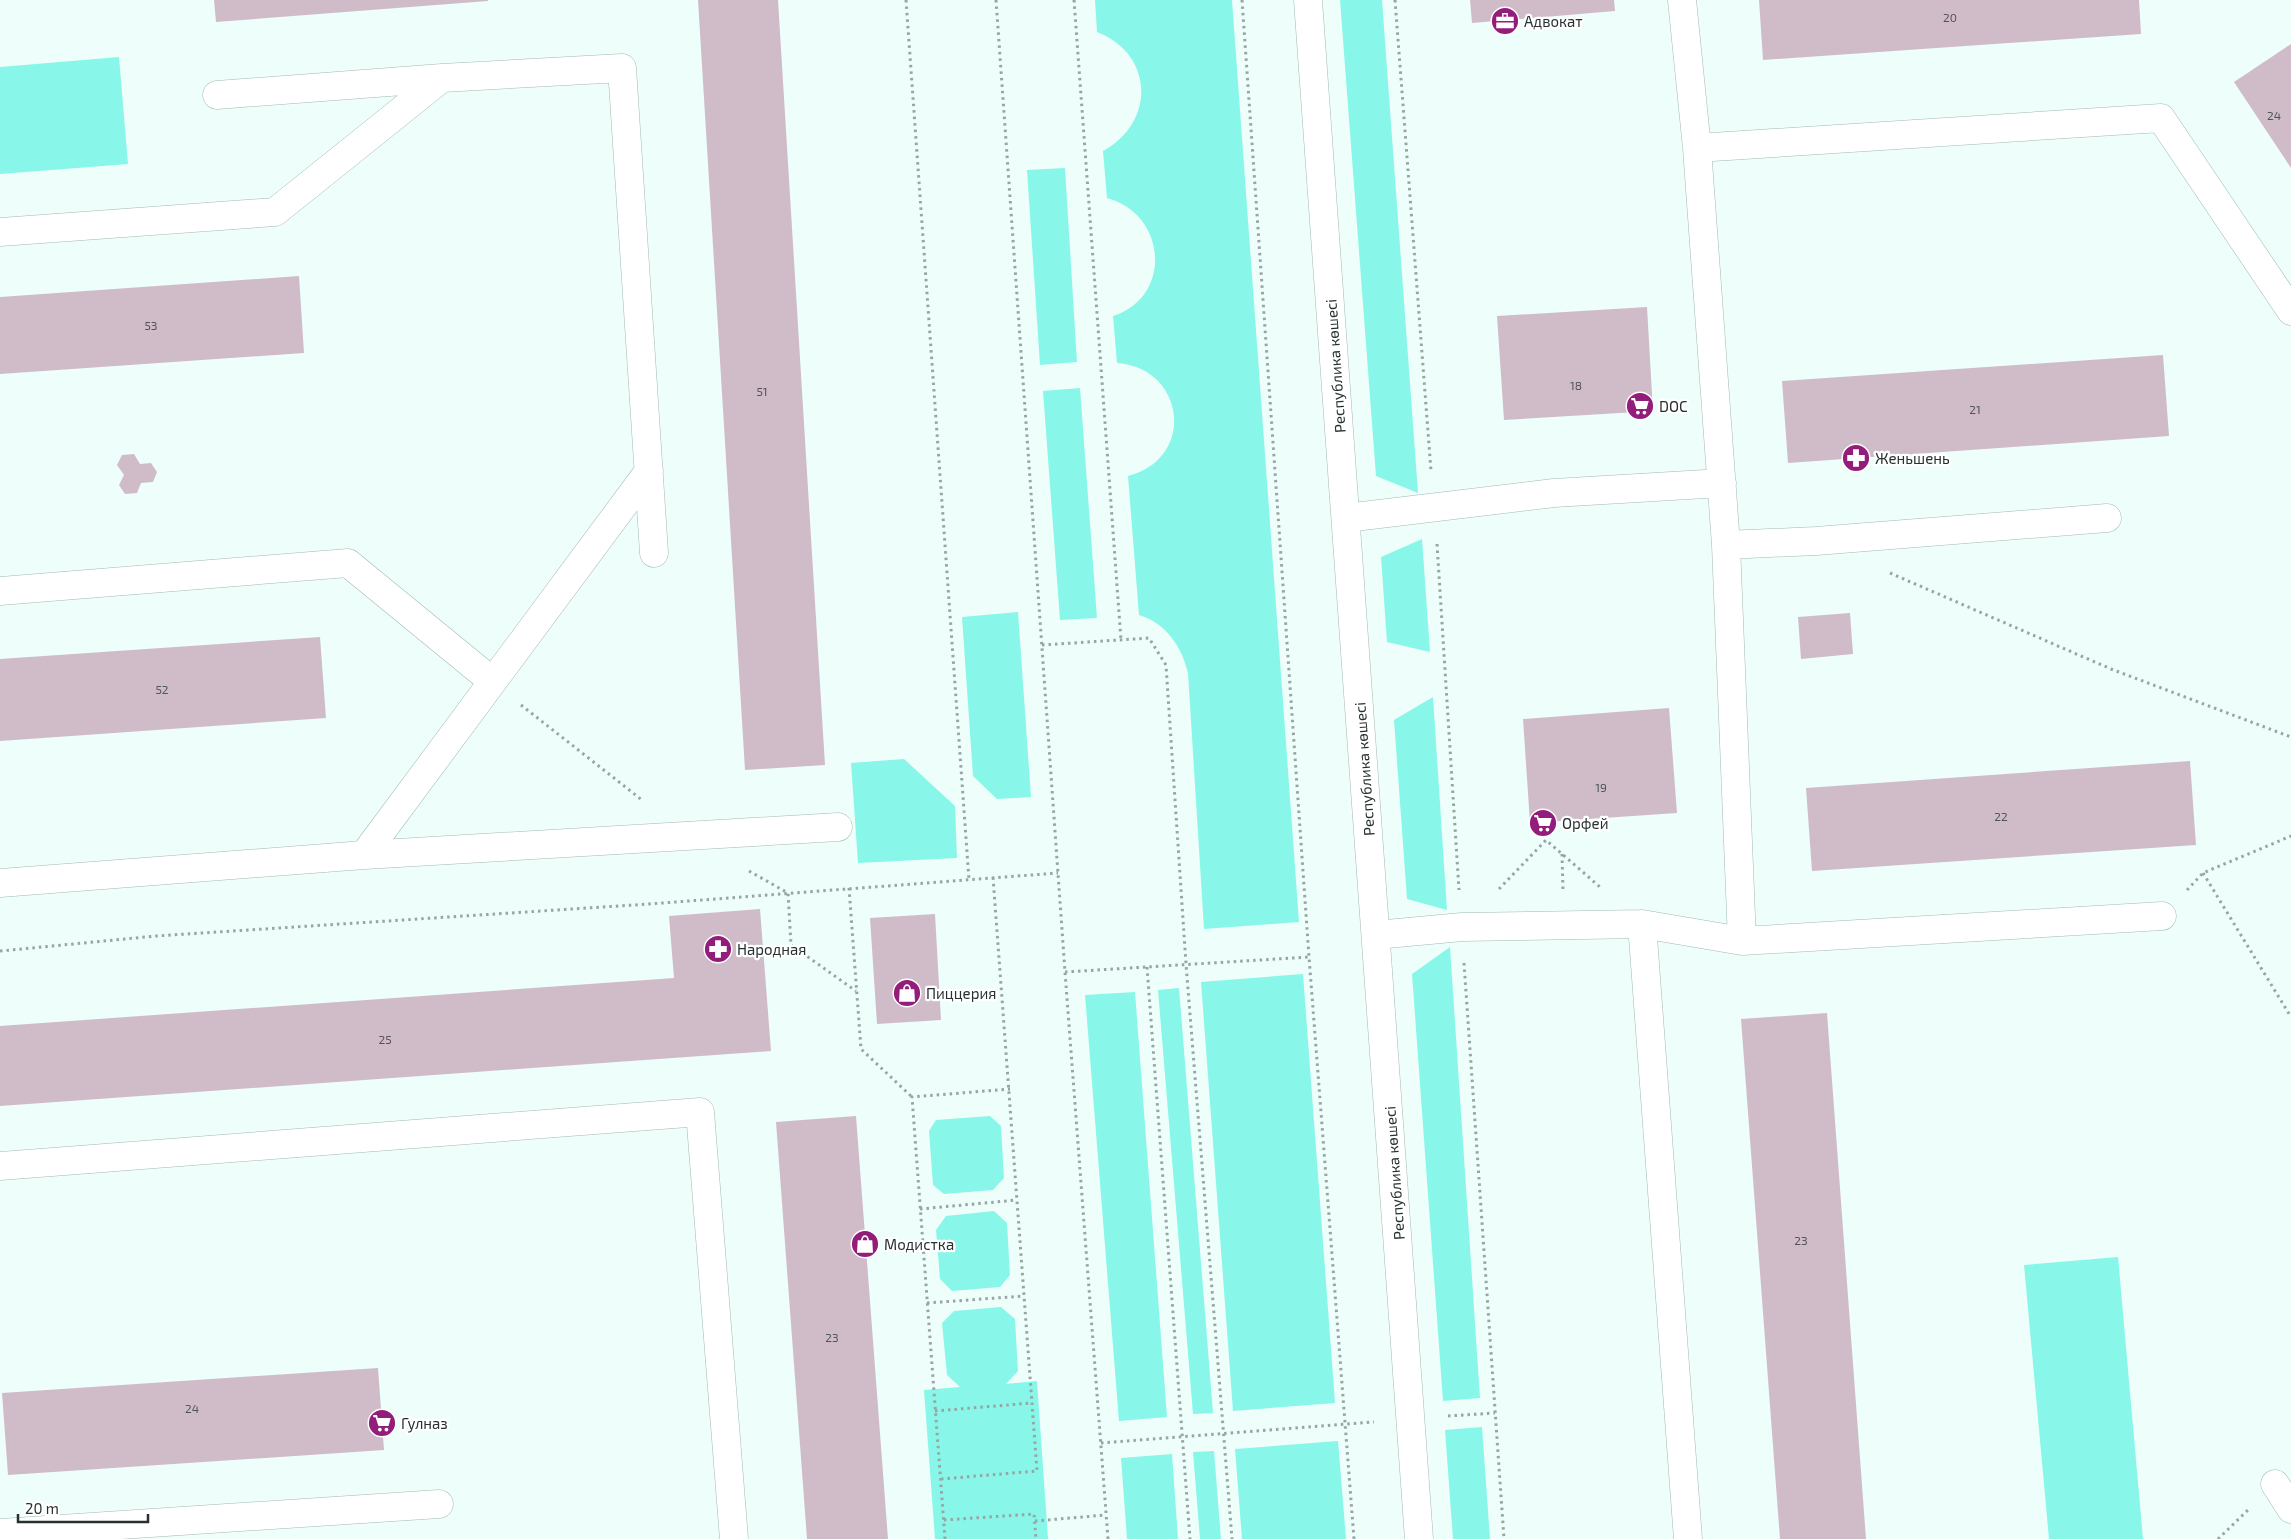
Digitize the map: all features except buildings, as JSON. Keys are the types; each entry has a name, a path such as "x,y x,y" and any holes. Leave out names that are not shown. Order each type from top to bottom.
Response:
{"street":[{"name":"Республика көшесі","path":"1308,0 1419,1539"},
{"path":"1682,0 1696,148 1726,545 1742,941"},
{"path":"217,95 442,78 622,68 654,554"},
{"path":"0,232 275,212 442,78"},
{"path":"1696,148 2161,118 2291,311"},
{"path":"364,854 649,471"},
{"path":"1346,518 1554,493 1722,483"},
{"path":"1726,545 1816,541 2107,518"},
{"path":"0,591 348,563 492,681"},
{"path":"0,883 364,854 838,827"},
{"path":"1376,935 1462,927 1642,924 1742,941 2162,916"},
{"path":"1642,924 1688,1539"},
{"path":"0,1166 700,1112 734,1539"},
{"path":"2275,1484 2291,1509"},
{"path":"0,1533 439,1504"}],"path":[{"path":"906,0 969,880"},
{"path":"996,0 1065,972 1108,1539"},
{"path":"1074,0 1121,640"},
{"path":"1242,0 1309,957 1354,1539"},
{"path":"1396,0 1434,508 1504,1539"},
{"path":"1887,572 2112,669 2291,737"},
{"path":"1042,645 1149,638 1166,665 1186,964 1232,1539"},
{"path":"2162,916 2203,873 2291,836"},
{"path":"1462,927 1546,840 1642,924"},
{"path":"0,952 166,936 649,904 1058,873"},
{"path":"2203,873 2291,1017"},
{"path":"941,1479 1037,1471 993,878"},
{"path":"849,888 861,1049 912,1097 945,1539"},
{"path":"1065,972 1309,957"},
{"path":"1147,966 1190,1539"},
{"path":"912,1097 1010,1089"},
{"path":"920,1209 1017,1200"},
{"path":"927,1303 1024,1296"},
{"path":"935,1411 1032,1402"},
{"path":"1101,1443 1345,1425"},
{"path":"944,1520 1034,1514 1036,1539"},
{"path":"1035,1520 1106,1515"}],"shaded area":[{"path":"1095,0 1232,0 1299,922 1204,929 1188,673 1182,654 1171,637 1157,624 1139,615 1128,476 1150,466 1165,452 1173,434 1174,415 1169,396 1157,380 1140,369 1117,363 1113,316 1132,306 1146,292 1153,275 1155,256 1151,237 1142,221 1127,207 1107,198 1103,151 1120,138 1132,123 1139,106 1141,89 1138,72 1129,56 1116,42 1097,32"},
{"path":"1340,0 1382,0 1418,493 1376,476"},
{"path":"119,57 128,164 0,174 0,67"},
{"path":"1065,168 1077,362 1040,365 1027,170"},
{"path":"1080,388 1097,618 1060,620 1043,391"},
{"path":"1422,539 1430,652 1387,642 1381,557"},
{"path":"1018,612 1031,797 997,799 973,776 962,617"},
{"path":"1433,697 1447,910 1407,899 1394,720"},
{"path":"904,759 955,806 957,858 858,863 851,763"},
{"path":"1450,947 1480,1398 1443,1401 1412,974"},
{"path":"1303,974 1335,1403 1233,1411 1201,982"},
{"path":"1179,988 1213,1413 1193,1414 1158,990"},
{"path":"1135,992 1167,1417 1119,1421 1085,995"},
{"path":"990,1116 1001,1126 1004,1178 993,1190 944,1194 933,1185 929,1131 936,1120"},
{"path":"994,1211 1007,1223 1010,1275 1000,1287 952,1291 940,1279 936,1230 946,1216"},
{"path":"2118,1257 2143,1539 2049,1539 2024,1265"},
{"path":"1001,1307 1015,1319 1018,1371 1006,1384 1037,1381 1048,1539 935,1539 924,1390 960,1387 947,1375 942,1323 954,1311"},
{"path":"1482,1427 1490,1539 1453,1539 1445,1430"},
{"path":"1338,1441 1346,1539 1242,1539 1235,1449"},
{"path":"1214,1451 1221,1539 1200,1539 1193,1452"},
{"path":"1172,1454 1178,1539 1127,1539 1121,1458"}],"place":[{"name":"Адвокат","path":"1505,21"},
{"name":"DOC","path":"1640,406"},
{"name":"Женьшень","path":"1856,458"},
{"name":"Орфей","path":"1543,823"},
{"name":"Народная","path":"718,949"},
{"name":"Пиццерия","path":"907,993"},
{"name":"Модистка","path":"865,1244"},
{"name":"Гулназ","path":"382,1423"}]}
